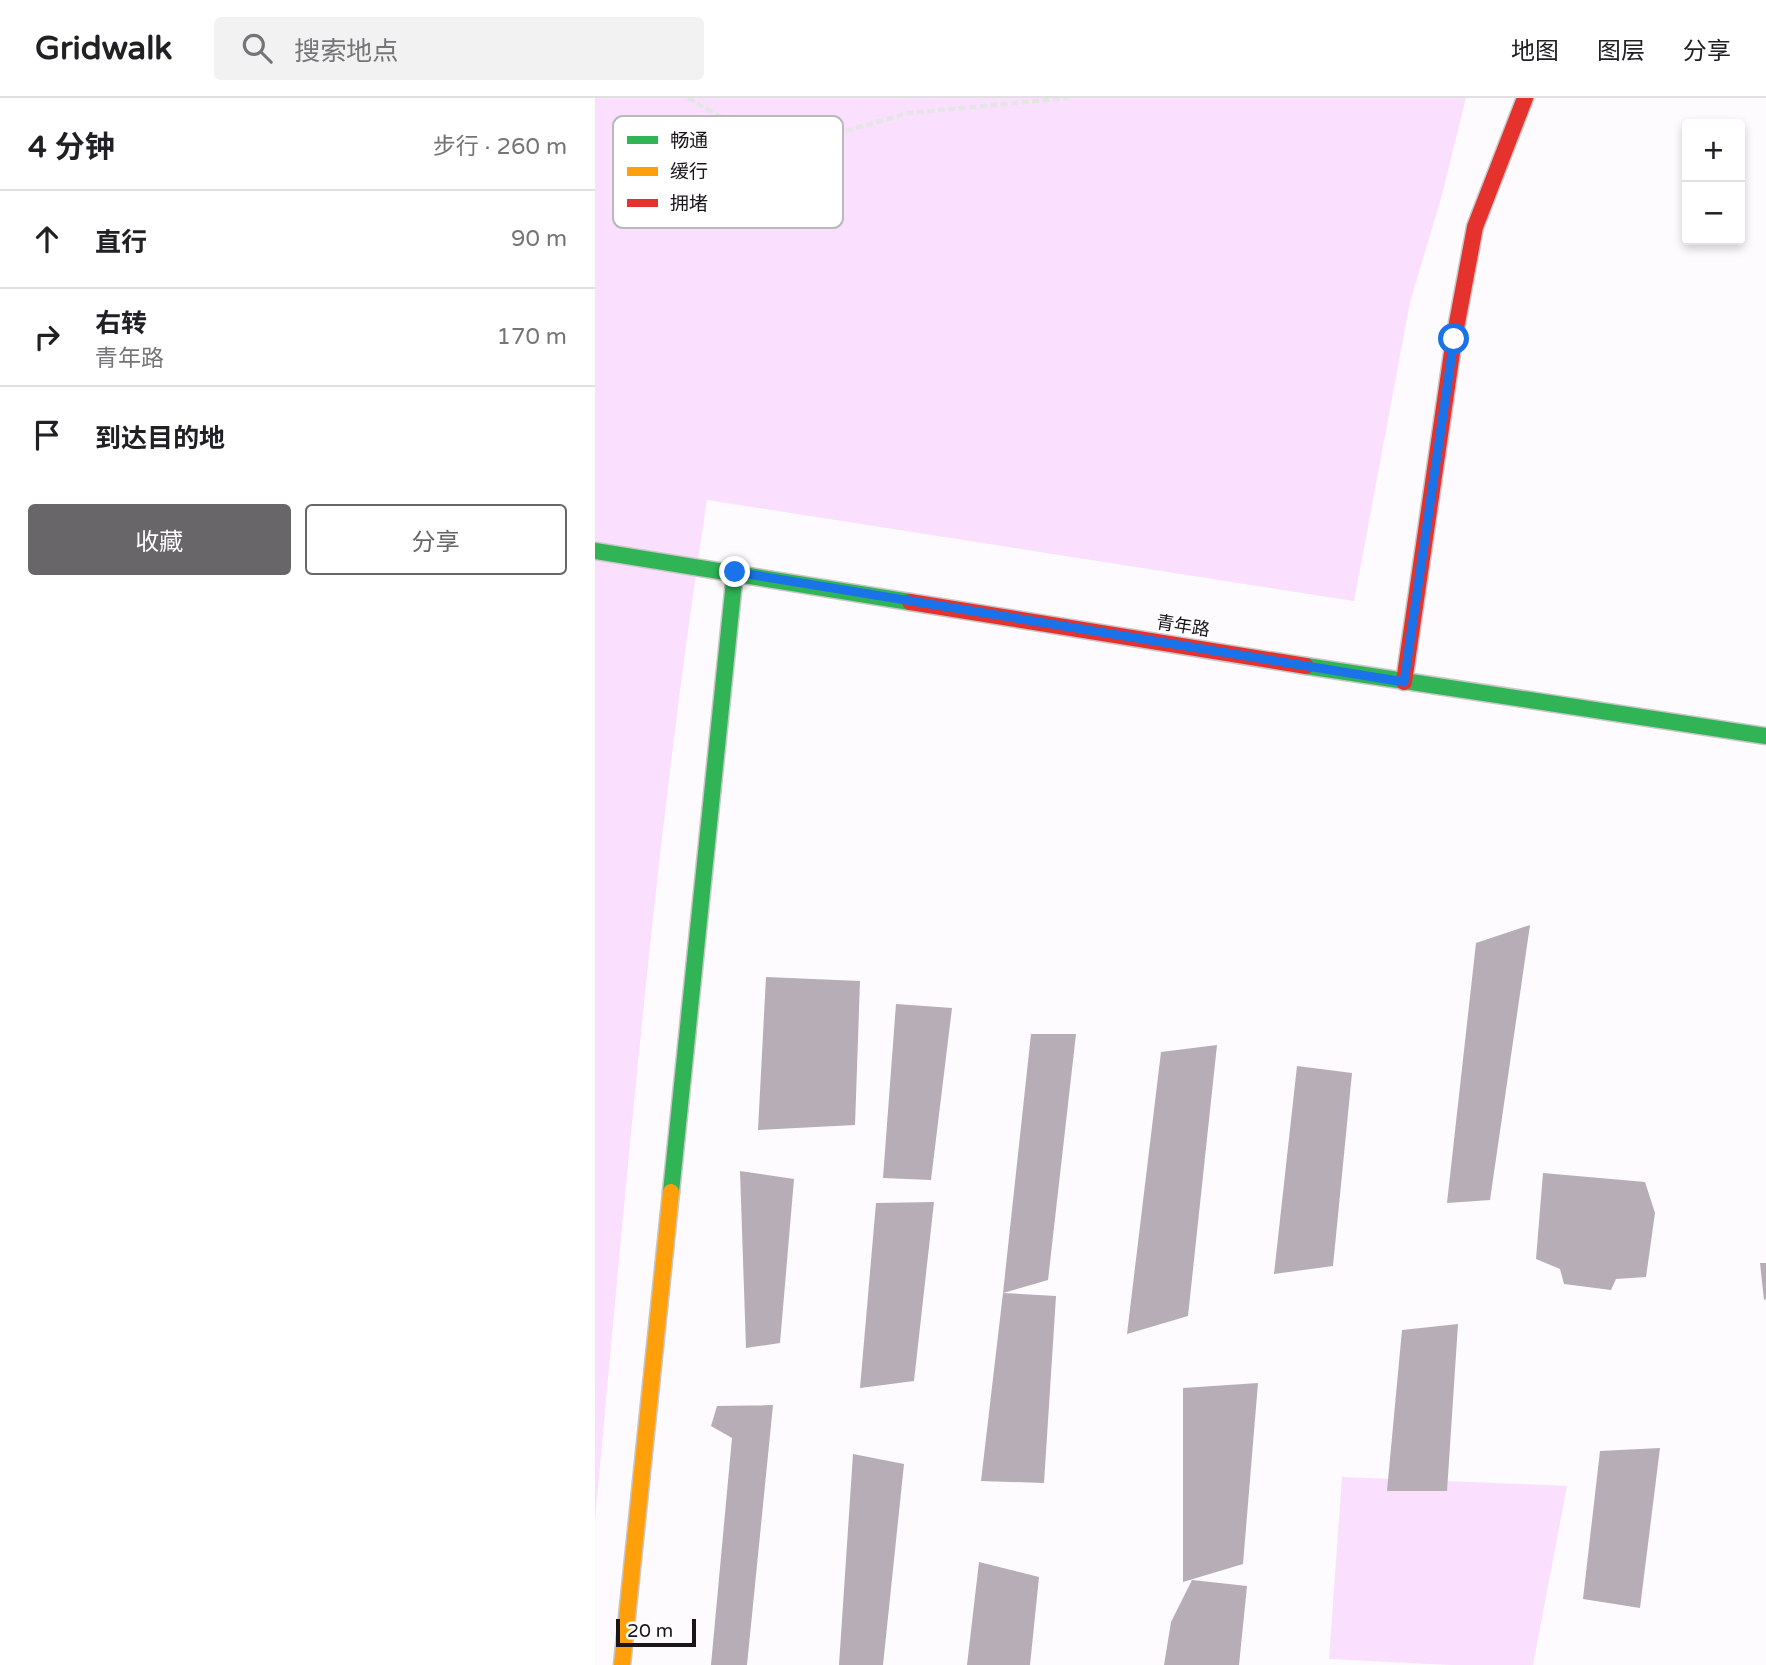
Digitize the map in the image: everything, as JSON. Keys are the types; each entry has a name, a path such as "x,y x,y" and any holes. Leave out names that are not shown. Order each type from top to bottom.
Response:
{"street":[{"path":"1404,682 1454,339 1475,227 1525,98"},
{"name":"青年路","path":"595,551 1404,682 1766,736"},
{"path":"622,1665 735,572"}],"path":[{"path":"688,98 720,116"},
{"path":"843,132 909,113 1068,98"}],"shaded area":[{"path":"595,98 1466,98 1442,195 1410,302 1354,601 707,500 657,881 595,1519"},
{"path":"1342,1477 1567,1486 1533,1665 1451,1665 1329,1659"}],"building":[{"path":"1530,925 1490,1200 1447,1203 1476,943"},
{"path":"766,977 860,981 855,1125 758,1130"},
{"path":"896,1004 952,1008 931,1180 883,1178"},
{"path":"1031,1034 1076,1034 1048,1280 1003,1293"},
{"path":"1217,1045 1188,1316 1127,1334 1161,1052"},
{"path":"1297,1066 1352,1073 1333,1266 1274,1274"},
{"path":"740,1171 794,1179 780,1343 746,1348"},
{"path":"1543,1173 1645,1182 1655,1213 1646,1277 1616,1279 1611,1290 1564,1284 1560,1269 1536,1259"},
{"path":"934,1202 914,1381 860,1388 876,1203"},
{"path":"1760,1263 1766,1263 1764,1300"},
{"path":"1003,1293 1056,1296 1044,1483 981,1481"},
{"path":"1458,1324 1447,1491 1387,1491 1402,1330"},
{"path":"1258,1383 1243,1564 1183,1582 1183,1388"},
{"path":"773,1405 747,1665 711,1665 732,1438 711,1426 717,1406"},
{"path":"1660,1448 1640,1608 1583,1599 1600,1451"},
{"path":"853,1454 904,1464 883,1665 839,1665"},
{"path":"979,1562 1039,1577 1030,1665 967,1665"},
{"path":"1192,1580 1247,1586 1239,1665 1164,1665 1171,1622"}],"traffic: fast":[{"path":"595,551 910,602"},
{"path":"671,1192 735,572"},
{"path":"1306,666 1766,736"}],"traffic: slow":[{"path":"622,1665 671,1192"}],"traffic: jam":[{"path":"1404,682 1454,339 1475,227 1525,98"},
{"path":"910,602 1306,666"}],"route":[{"path":"735,572 1404,682 1454,339"}]}
